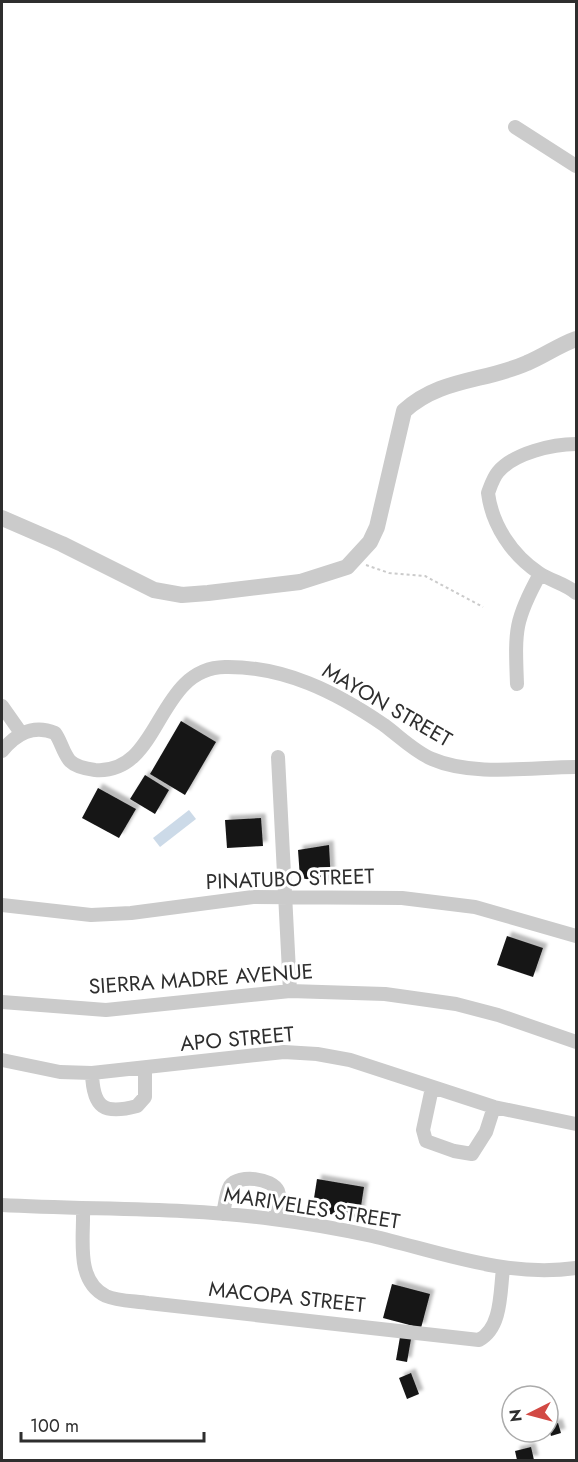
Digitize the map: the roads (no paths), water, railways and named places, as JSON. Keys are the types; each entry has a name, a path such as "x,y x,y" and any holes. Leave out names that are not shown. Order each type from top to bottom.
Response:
{"street":[{"path":"515,127 576,166"},
{"path":"2,518 62,544 154,590 182,595 300,582 348,567 370,542 377,526 404,411 418,399 439,387 497,374 527,363 576,339"},
{"path":"576,444 551,447 514,460 499,470 488,493 496,525 514,549 540,574 576,593"},
{"path":"517,684 515,632 521,607 540,574"},
{"name":"MAYON STREET","path":"21,733 48,730 55,733 70,761 75,765 90,770 115,768 128,762 140,751 165,708 187,680 202,670 242,667 272,672 313,684 358,709 431,759 449,765 469,769 576,767"},
{"path":"2,706 21,733 2,751"},
{"path":"278,757 290,991"},
{"name":"PINATUBO STREET","path":"2,905 91,915 131,913 214,900 286,897 402,898 475,907 576,936"},
{"name":"SIERRA MADRE AVENUE","path":"2,1002 106,1010 290,991 386,994 456,1004 498,1015 576,1042"},
{"name":"APO STREET","path":"2,1060 60,1072 92,1073 284,1052 317,1054 350,1060 494,1107 576,1124"},
{"path":"92,1073 93,1093 97,1102 114,1110 137,1106 145,1097 145,1069"},
{"path":"432,1088 423,1136 426,1141 437,1147 472,1154 486,1132 494,1107"},
{"path":"223,1214 229,1188 238,1180 249,1179 271,1183 278,1192 274,1219"},
{"name":"MARIVELES STREET","path":"2,1205 223,1214 274,1219 370,1236 503,1269 576,1268"},
{"name":"MACOPA STREET","path":"83,1210 85,1266 91,1286 108,1297 148,1303 479,1340 487,1336 492,1327 497,1312 503,1269"}],"water":[{"path":"189,810 196,819 160,847 153,838"}]}
